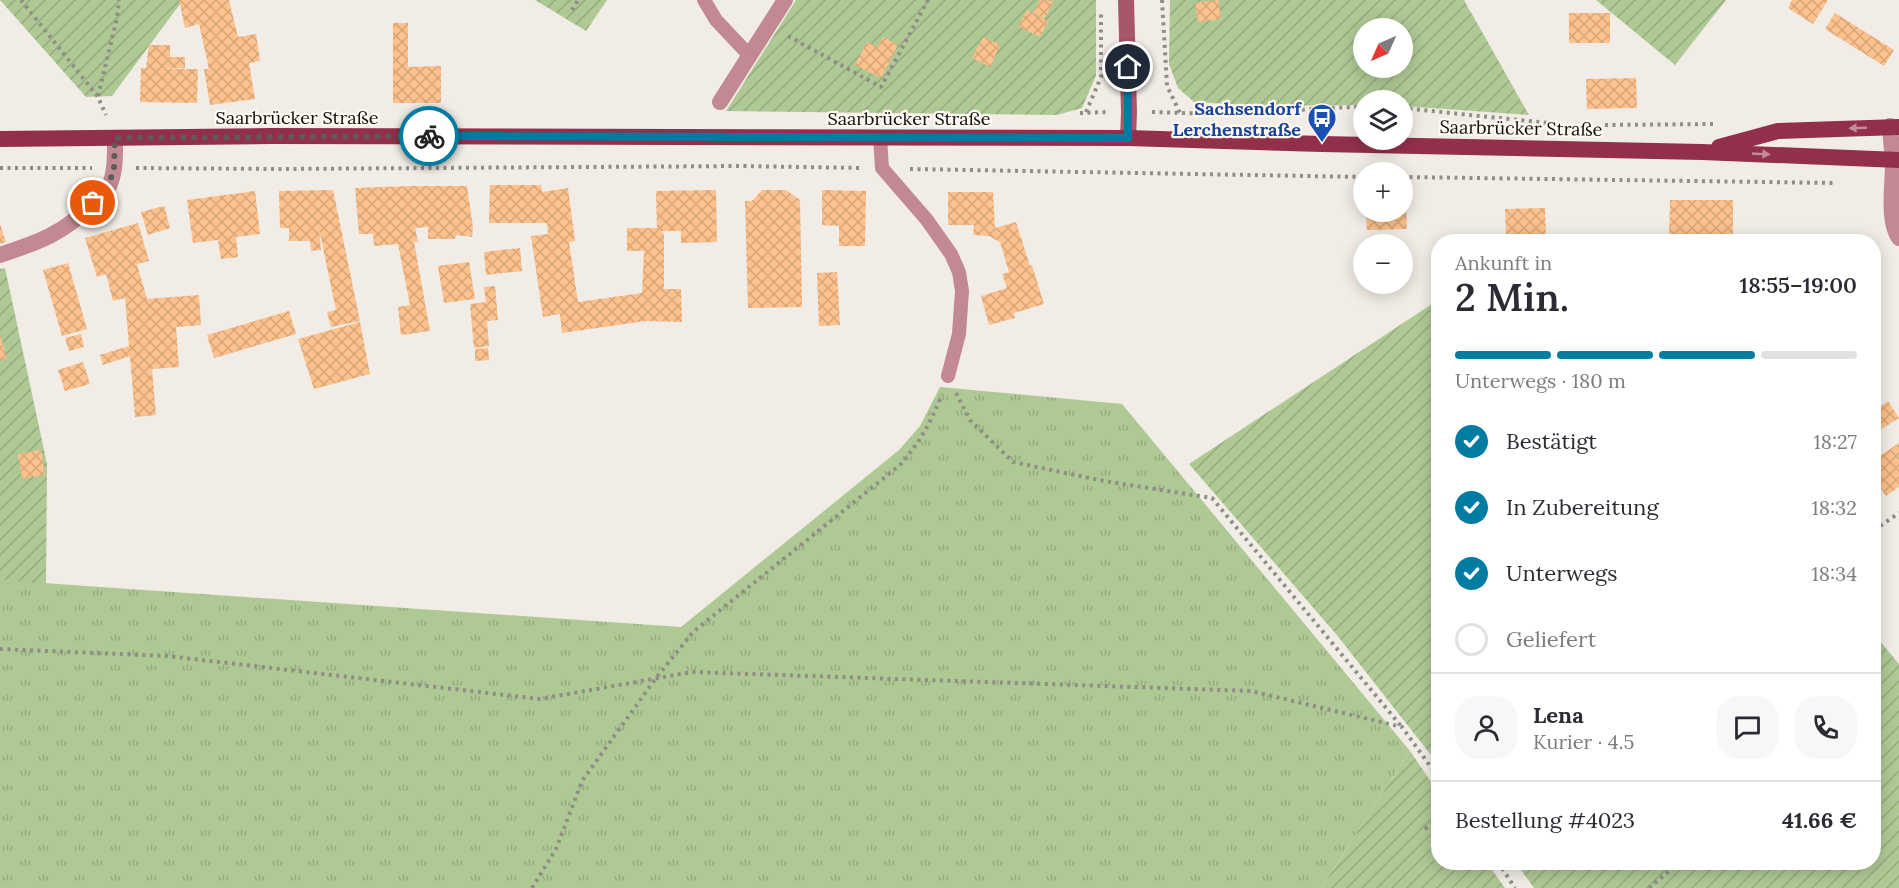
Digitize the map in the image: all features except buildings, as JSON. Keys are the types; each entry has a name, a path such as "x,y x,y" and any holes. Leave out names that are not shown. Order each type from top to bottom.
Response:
{"main road":[{"path":"1126,0 1128,138"},
{"name":"Saarbrücker Straße","path":"1702,152 1778,131 1894,127"},
{"name":"Saarbrücker Straße","path":"0,139 1128,138 1702,152 1896,160"}],"street":[{"path":"720,102 785,0"},
{"path":"1894,127 1896,160 1891,200 1895,233 1899,238"},
{"path":"0,255 35,244 58,233 78,218 108,188 114,168 115,138"}],"lane":[{"path":"704,0 716,20 749,55"},
{"path":"880,137 882,168 927,220 951,254 959,272 962,291 959,334 948,376"}],"path":[{"path":"21,0 98,97 109,121"},
{"path":"98,97 117,18 119,0"},
{"path":"572,10 578,0"},
{"path":"768,26 882,87 928,0"},
{"path":"1101,0 1101,77 1086,112 1114,112"},
{"path":"1162,0 1167,86 1180,112"},
{"path":"1151,112 1253,113 1353,106"},
{"path":"1413,109 1569,125"},
{"path":"1603,125 1716,124"},
{"path":"0,168 751,166 1353,177"},
{"path":"1413,177 1826,183"},
{"path":"532,888 556,849 582,781 693,632 900,465 930,424 948,376"},
{"path":"948,376 970,420 1013,462 1104,481 1212,498 1402,727 1431,767"},
{"path":"1881,525 1899,513"},
{"path":"0,649 167,656 540,699 692,672 1251,691 1402,727"},
{"path":"1425,829 1431,824"},
{"path":"1503,870 1515,888"},
{"path":"1649,888 1670,870"}],"green space":[{"path":"0,0 183,0 112,96 86,97"},
{"path":"535,0 607,0 586,31"},
{"path":"796,0 1096,0 1096,76 1082,108 1057,115 726,111"},
{"path":"1170,0 1464,0 1529,115 1413,107 1413,90 1353,90 1353,105 1264,106 1194,102 1178,88 1169,64"},
{"path":"1596,0 1726,0 1675,65"},
{"path":"5,268 47,464 46,584 0,580 0,269"},
{"path":"1431,305 1431,755 1336,634 1189,464"},
{"path":"940,387 1122,404 1410,751 1321,888 0,888 0,580 681,627 899,450 920,426"},
{"path":"1881,642 1899,664 1899,888 1534,888 1521,870 1881,870"},
{"path":"1410,751 1431,782 1431,870 1492,870 1505,888 1321,888"}],"way so far":[{"path":"93,203 108,188 114,168 115,138 429,136"}],"place":[{"name":"Sachsendorf Lerchenstraße","path":"1322,144"}],"route":[{"path":"429,136 1128,138 1128,67"}]}
